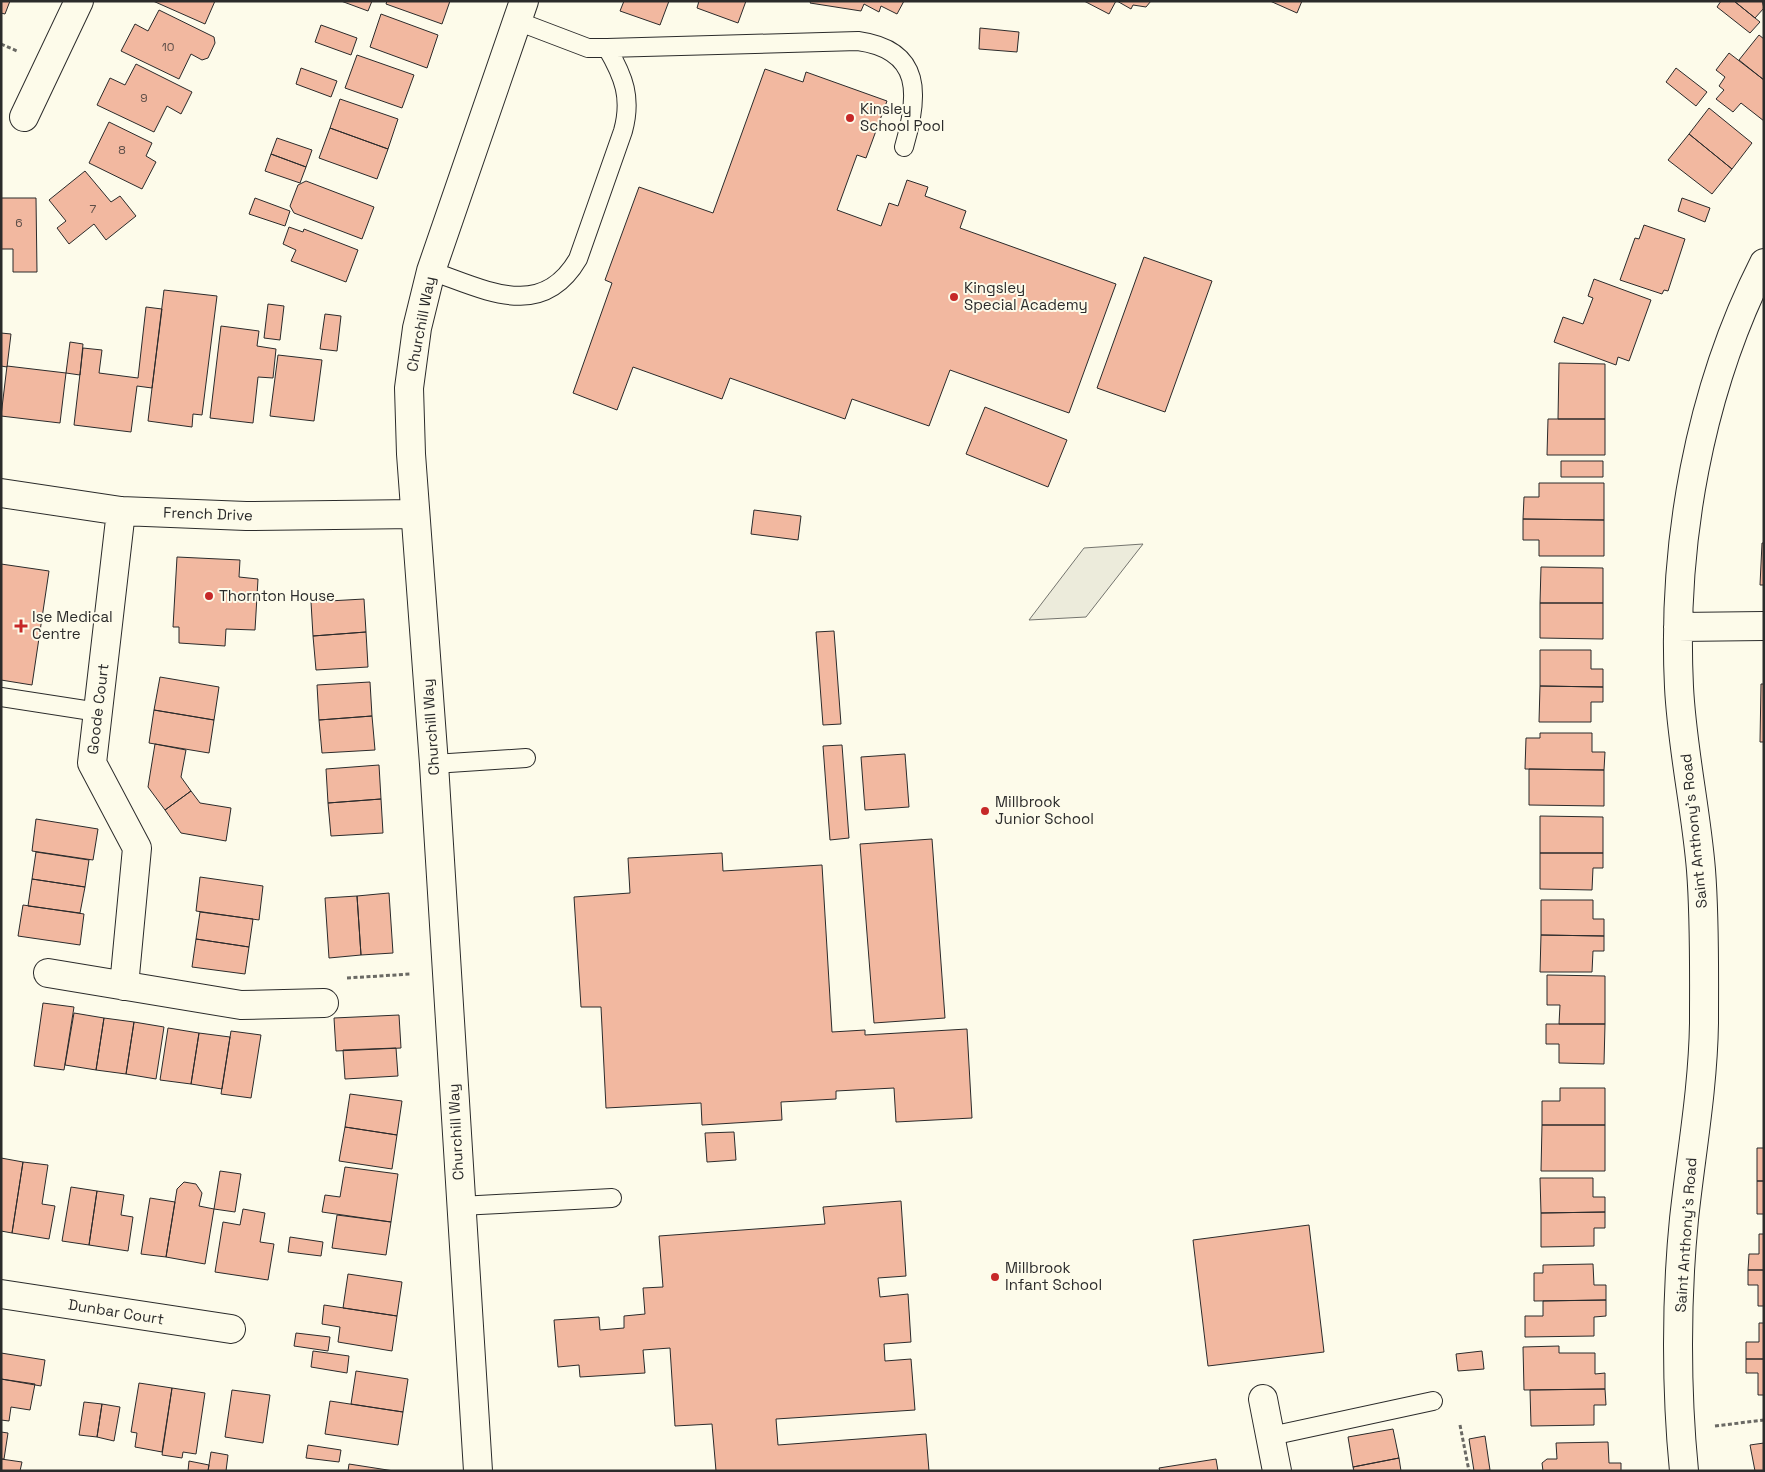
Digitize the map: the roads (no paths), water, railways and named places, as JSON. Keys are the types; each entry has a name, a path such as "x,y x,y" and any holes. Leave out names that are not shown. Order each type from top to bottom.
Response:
{"street":[{"path":"24,118 79,1"},
{"name":"Churchill Way","path":"478,1471 460,1206 434,764 415,514 409,388 418,328 431,271 521,11"},
{"name":"Saint Anthony's Road","path":"1684,1471 1680,1430 1679,1336 1684,1224 1703,1064 1704,941 1701,870 1682,726 1678,627 1689,498 1702,437 1735,329 1764,263"},
{"name":"French Drive","path":"1,493 121,511 246,516 415,514"},
{"name":"Goode Court","path":"121,511 92,763 137,848 124,986"},
{"path":"1678,627 1764,626"},
{"path":"48,973 241,1005 324,1003"},
{"name":"Dunbar Court","path":"1,1294 231,1329"},
{"path":"1264,1399 1276,1471"}],"lane":[{"path":"521,11 588,48 858,41 877,44 895,53 908,70 913,92 913,116 904,147"},
{"path":"431,271 485,290 514,297 535,296 560,282 570,272 578,259 628,114 628,99 623,80 607,48"},
{"path":"1,697 98,712"},
{"path":"434,764 526,758"},
{"path":"460,1206 612,1198"},
{"path":"1271,1436 1434,1401"}],"place":[{"name":"Kinsley School Pool","path":"850,118"},
{"name":"Kingsley Special Academy","path":"954,297"},
{"name":"Thornton House","path":"209,596"},
{"name":"Ise Medical Centre","path":"21,626"},
{"name":"Millbrook Junior School","path":"985,811"},
{"name":"Millbrook Infant School","path":"995,1277"}]}
